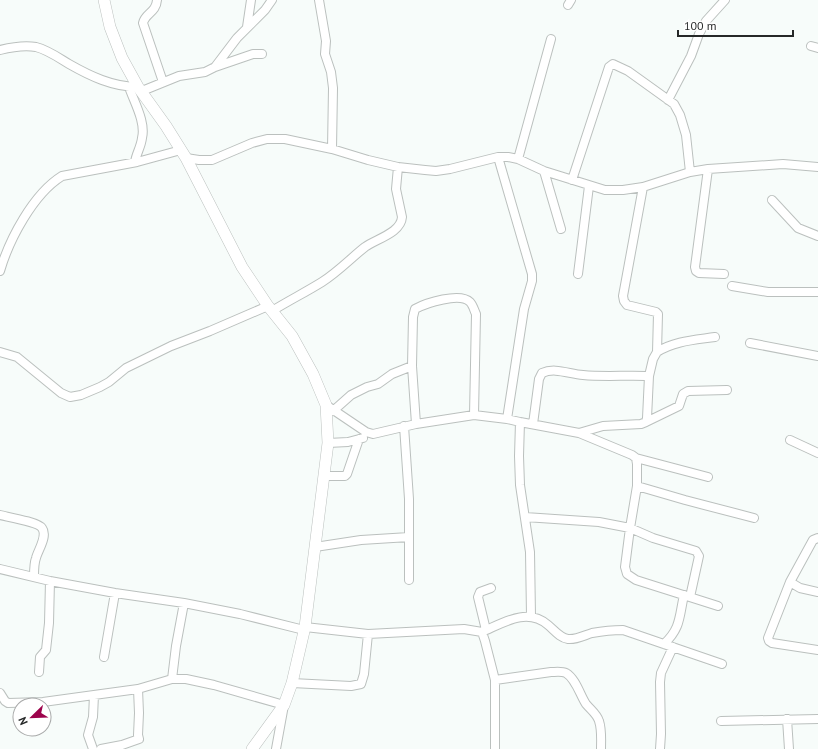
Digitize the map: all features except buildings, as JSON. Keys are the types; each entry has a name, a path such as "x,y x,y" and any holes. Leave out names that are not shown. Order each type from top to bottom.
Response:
{"street":[{"path":"104,0 110,27 116,44 136,88 184,154 242,267 270,308 292,336 313,374 329,408 328,443 304,628 292,683 284,705 276,749"},
{"path":"157,0 154,10 145,18 143,23 163,82"},
{"path":"247,27 251,0"},
{"path":"216,67 237,38 265,10 272,0"},
{"path":"319,0 326,42 325,54 331,72 333,88 332,149"},
{"path":"668,100 686,67 699,34 706,21 725,0"},
{"path":"518,159 551,40"},
{"path":"0,50 24,46 37,47 50,52 90,75 118,85 136,88 163,82 179,76 205,72 253,54 262,54"},
{"path":"572,180 610,66 615,64 628,71 674,104 680,115 686,135 690,172"},
{"path":"135,162 143,138 136,88"},
{"path":"0,271 26,215 36,200 55,180 62,176 184,154 199,160 212,160 252,143 267,139 285,139 332,149 398,167 436,171 498,157 508,157 518,159 544,171 605,190 622,190 643,187 690,172 708,169 783,164 818,167"},
{"path":"498,157 532,274 532,281 524,309 507,418"},
{"path":"0,352 11,354 24,361 61,393 70,397 80,395 100,387 109,382 126,368 171,346 270,308 323,281 366,246 386,236 399,226 402,218 396,189 398,167"},
{"path":"708,169 695,267 696,271 700,273 724,274"},
{"path":"544,171 561,229"},
{"path":"578,274 589,186"},
{"path":"643,187 623,296 627,305 656,312 658,314 656,352 649,376 646,422"},
{"path":"772,200 798,228 818,236"},
{"path":"732,286 768,292 818,292"},
{"path":"416,424 412,366 413,317 415,309 448,298 466,299 472,303 476,314 474,415"},
{"path":"656,352 666,346 678,342 715,337"},
{"path":"750,342 818,356"},
{"path":"329,408 351,395 378,384 392,374 412,366"},
{"path":"533,424 542,373 547,371 558,371 583,375 649,376"},
{"path":"579,433 603,426 641,424 679,406 683,394 688,391 727,390"},
{"path":"329,408 366,432 373,434"},
{"path":"328,443 348,442 404,426 474,415 507,418 520,422 579,433 632,454 636,458 708,477"},
{"path":"520,422 520,485 530,552 532,616"},
{"path":"404,426 409,499 409,580"},
{"path":"324,476 345,476 347,474 359,439"},
{"path":"790,440 818,453"},
{"path":"636,458 637,486 625,567 627,574 636,580 718,606"},
{"path":"637,486 754,518"},
{"path":"0,515 41,526 43,538 36,558 34,576"},
{"path":"525,517 599,522 630,528 653,538 696,551 698,554 696,574 676,630 673,636 664,644"},
{"path":"315,547 361,540 409,537"},
{"path":"818,538 813,540 790,582 768,638 772,643 818,650"},
{"path":"0,569 50,581 115,593 184,603 304,628 368,634 464,629 484,631 504,622 521,617 532,616 545,622 560,635 568,639 609,630 623,630 722,664"},
{"path":"39,672 40,658 46,650 50,623 50,581"},
{"path":"790,582 800,588 818,592"},
{"path":"491,588 480,592 478,597 485,641 495,680 495,749"},
{"path":"104,657 115,593"},
{"path":"172,679 184,603"},
{"path":"292,683 351,686 361,684 364,674 368,634"},
{"path":"660,749 660,682 664,664 673,647"},
{"path":"495,680 551,672 566,673 572,680 581,697 596,715 601,728 601,749"},
{"path":"0,692 5,701 12,703 43,702 138,689 172,679 186,679 214,685 284,705"},
{"path":"101,749 122,745 139,739 138,689"},
{"path":"93,749 88,735 94,713 94,695"},
{"path":"252,749 284,705"},
{"path":"721,721 818,719"},
{"path":"787,720 789,749"}]}
